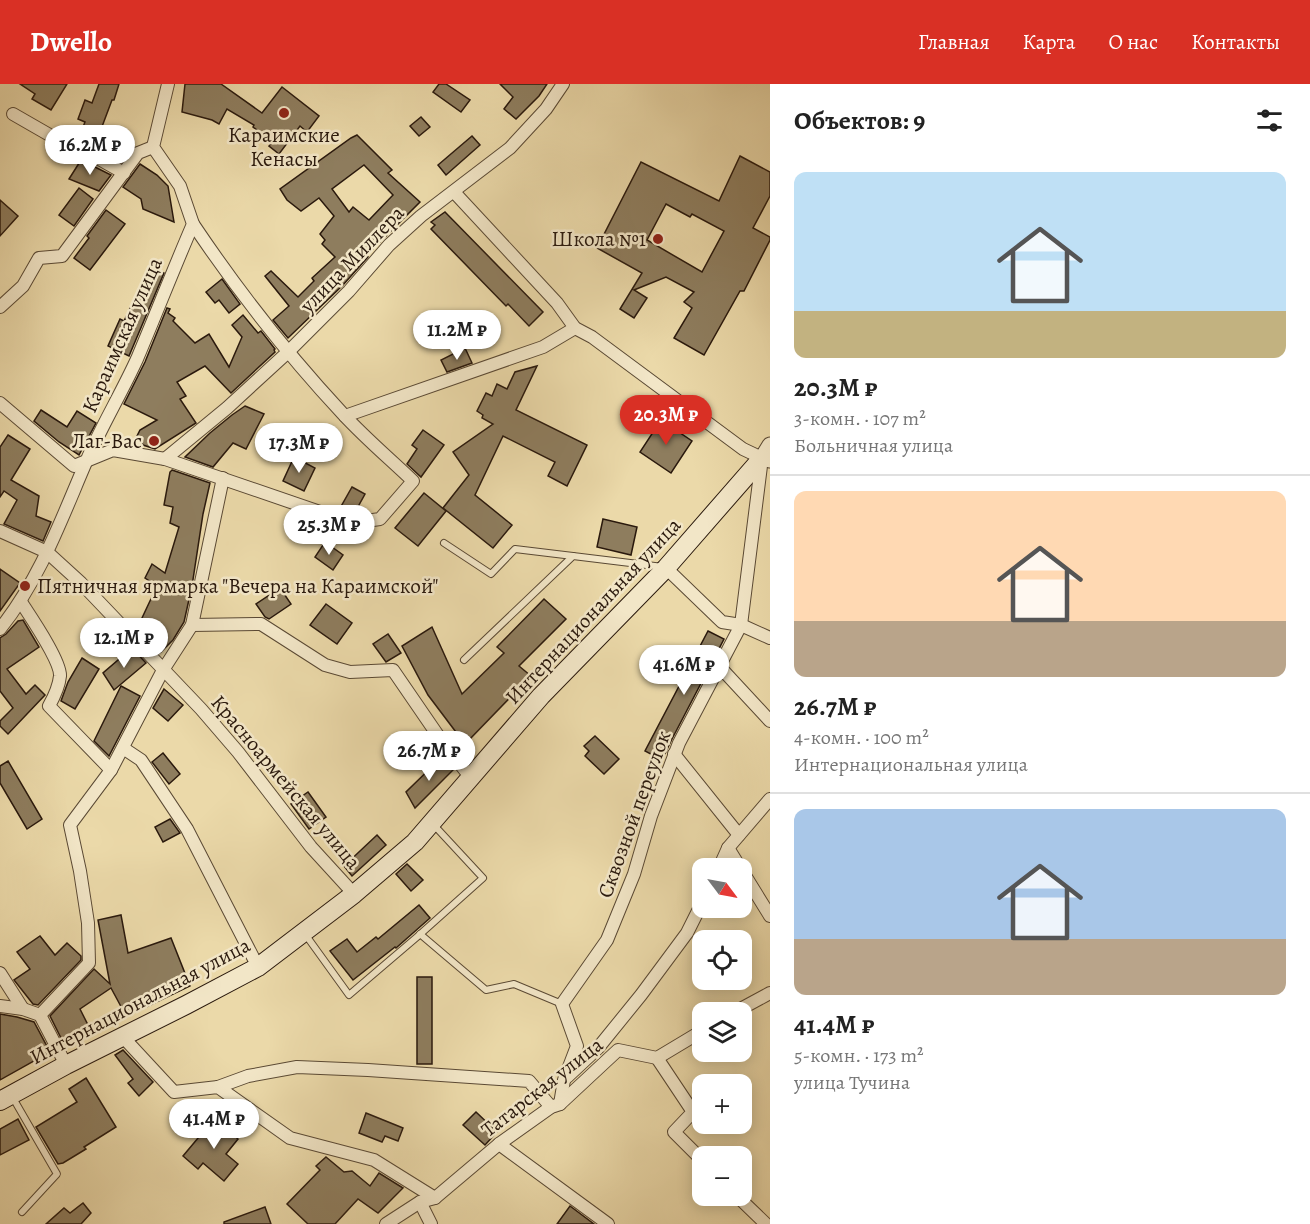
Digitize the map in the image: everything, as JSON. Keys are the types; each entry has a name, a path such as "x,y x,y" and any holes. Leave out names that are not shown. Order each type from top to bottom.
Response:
{"main road":[{"name":"Интернациональная улица","path":"6,1098 258,967 354,894 415,842 542,696 666,568 767,455"}],"street":[{"path":"0,403 74,466 113,450 165,459 352,523 380,519 413,481 345,416 288,352 217,260 193,224 180,186 153,147 168,84"},
{"name":"улица Миллера","path":"165,459 227,408 288,352 349,291 389,245 421,216 510,148 546,109 563,84"},
{"path":"13,114 124,173"},
{"path":"0,307 23,286 39,258 62,256 138,153 153,147"},
{"path":"453,192 557,303 575,328 592,337 743,449 767,455"},
{"name":"Караимская улица","path":"0,628 21,602 47,552 87,460 136,360 193,224"},
{"path":"345,416 543,347 575,328"},
{"name":"Сквозной переулок","path":"562,1004 607,940 634,874 651,816 674,754 741,625 767,455"},
{"path":"40,1015 89,963 88,923 70,825 111,770 163,670 192,625 223,478"},
{"name":"Красноармейская улица","path":"0,531 47,552 81,583 201,709 238,752 311,847 354,894"},
{"path":"666,568 722,622 741,625 770,638"},
{"path":"21,602 51,650 61,674 49,706 111,770"},
{"path":"192,625 261,624 325,665 350,672 393,670 471,778"},
{"path":"719,666 770,721"},
{"path":"123,748 141,760 187,829 258,967"},
{"path":"674,754 739,835"},
{"path":"724,858 728,848 770,799"},
{"path":"728,848 770,916"},
{"path":"564,1080 598,1048 641,995 687,933 694,918"},
{"path":"0,973 23,1009"},
{"path":"752,1003 770,993"},
{"path":"123,1037 174,1092 218,1087 248,1076 297,1067 530,1082 555,1105 577,1046 562,1004"},
{"path":"0,1006 23,1009 40,1015 66,1065"},
{"path":"692,1037 657,1058 693,1112 674,1132 692,1150"},
{"name":"Татарская улица","path":"386,1224 420,1202 435,1198 499,1144 555,1105 618,1050 657,1058"},
{"path":"218,1087 290,1138 374,1160 435,1198"},
{"path":"499,1144 608,1224"},
{"path":"420,1202 430,1224"},
{"path":"747,1206 766,1224"}],"lane":[{"path":"444,543 491,574 515,549 666,568"},
{"path":"464,660 573,556"},
{"path":"303,932 349,996 483,878 432,823"},
{"path":"420,934 486,990 514,984 562,1004"},
{"path":"6,1098 57,1174 22,1212"}],"building":[{"path":"20,84 67,84 51,110 32,99 35,94"},
{"path":"99,84 119,84 94,148 78,140 85,122 78,119 85,100 92,103"},
{"path":"185,84 221,84 262,113 282,87 319,116 307,132 300,126 279,154 269,146 272,142 253,127 254,125 227,109 219,124 182,112"},
{"path":"439,84 446,84 470,100 461,112 433,92"},
{"path":"500,84 547,84 539,96 516,119 504,109 513,97"},
{"path":"421,117 430,127 419,136 410,126"},
{"path":"357,135 392,170 388,173 420,202 367,255 368,257 343,285 288,338 273,320 289,306 265,276 271,271 298,297 314,281 312,278 335,257 322,244 325,240 320,234 334,216 319,198 301,211 287,200 280,189","holes":["364,165 393,195 369,220 353,207 349,212 332,189"]},
{"path":"472,136 480,145 446,175 438,165"},
{"path":"740,156 770,172 770,196 753,228 770,237 770,240 744,291 740,291 704,355 674,338 692,308 684,302 694,292 666,277 634,290 647,298 634,318 620,309 642,273 597,248 641,162 719,201","holes":["666,204 690,217 692,214 724,231 702,272 647,240"]},
{"path":"81,160 111,175 99,191 69,179"},
{"path":"140,164 157,175 168,186 174,222 143,209 141,199 123,187"},
{"path":"79,188 93,199 74,226 59,215"},
{"path":"0,200 18,216 0,236"},
{"path":"106,210 125,224 90,270 74,258"},
{"path":"445,212 543,312 529,326 508,304 506,306 431,229 435,225 431,222"},
{"path":"150,266 164,273 129,356 108,346 120,319 124,321"},
{"path":"222,279 240,304 229,313 219,300 215,303 206,292"},
{"path":"167,308 170,309 168,313 175,318 173,321 195,343 209,334 229,367 242,337 232,325 243,315 258,333 261,331 275,352 231,393 205,366 177,382 186,396 180,399 196,423 155,449 143,445 137,436 140,430 157,420 124,404 145,362"},
{"path":"465,348 472,363 447,372 441,360"},
{"path":"537,366 516,410 587,445 567,486 548,476 555,462 503,436 475,495 512,525 493,548 443,508 469,475 453,452 493,424 482,418 483,415 477,411 486,393 492,396 497,384 507,389 515,372"},
{"path":"245,406 264,414 246,449 233,443 213,467 185,457 210,433"},
{"path":"41,410 67,427 77,411 96,423 79,455 34,421"},
{"path":"661,420 692,441 671,473 640,452"},
{"path":"423,430 444,445 421,477 407,464 417,449 412,445"},
{"path":"8,435 30,449 11,480 39,496 36,516 51,522 43,541 4,524 17,500 4,491 0,497 0,447"},
{"path":"294,457 315,468 304,491 283,481"},
{"path":"172,470 210,483 184,622 173,640 159,653 142,635 149,623 142,618 157,586 145,578 152,564 165,573 179,527 170,523 173,507 164,505"},
{"path":"352,487 365,494 353,515 339,510"},
{"path":"424,493 446,511 418,546 395,528"},
{"path":"603,519 637,527 631,555 597,547"},
{"path":"325,542 343,555 333,570 315,557"},
{"path":"0,569 20,583 0,611"},
{"path":"280,588 291,604 269,619 256,604"},
{"path":"544,599 566,619 519,666 531,676 465,744 428,695 402,646 432,627 462,694 504,653 497,647"},
{"path":"326,604 352,623 337,644 310,625"},
{"path":"23,620 39,647 7,669 26,694 35,685 45,695 8,734 0,726 0,721 13,708 0,691 0,638 18,621"},
{"path":"708,631 724,639 662,760 645,751"},
{"path":"388,634 401,653 386,662 373,644"},
{"path":"132,648 146,663 114,690 103,673"},
{"path":"82,658 99,669 75,709 61,701 68,682"},
{"path":"121,686 140,696 109,756 94,741"},
{"path":"164,689 183,705 168,721 153,708"},
{"path":"595,736 619,759 604,774 585,756 589,751 584,746"},
{"path":"163,753 180,774 169,784 152,762"},
{"path":"443,756 453,770 415,808 406,792"},
{"path":"8,761 42,819 27,829 0,783 0,766"},
{"path":"308,792 326,817 309,829 291,804"},
{"path":"170,819 180,833 163,842 155,827"},
{"path":"377,835 386,845 352,876 344,866"},
{"path":"407,864 423,880 411,891 396,874"},
{"path":"419,905 430,918 396,948 353,980 330,951 347,939 357,952 376,937 378,939"},
{"path":"121,915 128,953 171,938 190,986 138,1011 125,1014 111,988 80,1009 91,1031 64,1044 50,1016 94,969 110,984 98,920"},
{"path":"40,936 55,955 67,943 81,956 81,960 38,1005 33,1004 14,980 30,969 17,952"},
{"path":"417,977 432,977 432,1064 417,1064"},
{"path":"0,1014 34,1022 50,1052 0,1080"},
{"path":"123,1050 153,1082 139,1096 128,1083 133,1079 115,1055"},
{"path":"86,1078 116,1127 84,1147 86,1149 58,1164 36,1127 77,1102 69,1089"},
{"path":"476,1112 497,1132 485,1145 463,1125"},
{"path":"366,1113 403,1128 398,1141 385,1136 382,1142 359,1133"},
{"path":"18,1119 29,1140 0,1155 0,1129"},
{"path":"214,1119 238,1139 226,1154 238,1164 224,1181 203,1163 198,1169 183,1156"},
{"path":"326,1157 344,1172 352,1171 370,1186 379,1173 403,1188 378,1213 358,1199 335,1224 308,1224 287,1204 320,1170 316,1166"},
{"path":"83,1203 91,1213 81,1224 46,1224 64,1208 70,1213"},
{"path":"570,1206 594,1224 557,1224"},
{"path":"265,1207 271,1224 224,1224 224,1222"}],"place":[{"name":"Караимские Кенасы","path":"284,113"},
{"name":"Школа №1","path":"658,239"},
{"name":"Лаг-Вас","path":"154,441"},
{"name":"Пятничная ярмарка \"Вечера на Караимской\"","path":"25,586"}]}
